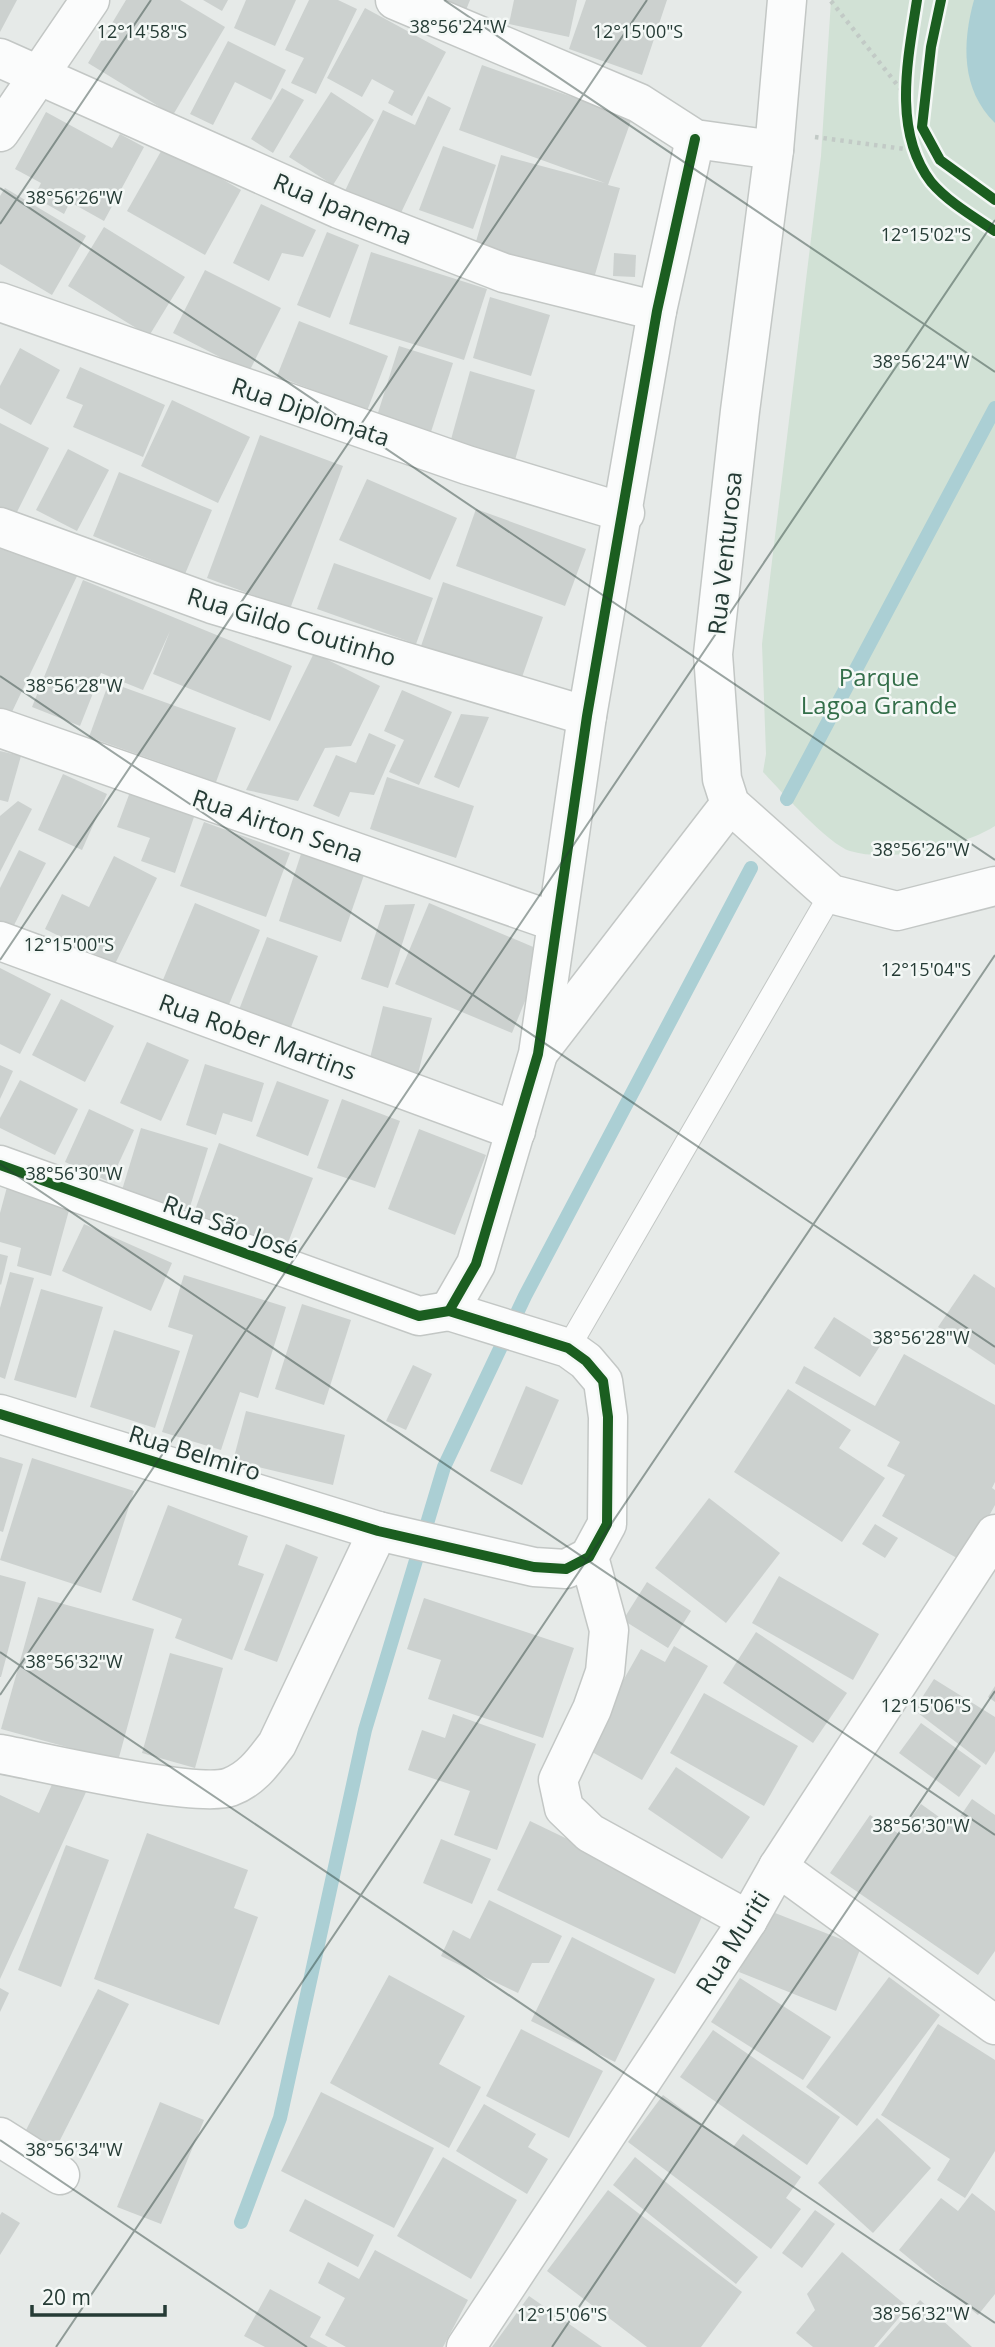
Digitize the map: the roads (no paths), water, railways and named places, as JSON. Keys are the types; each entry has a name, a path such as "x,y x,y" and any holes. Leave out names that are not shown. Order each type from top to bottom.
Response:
{"street":[{"path":"0,132 90,0"},
{"path":"395,0 639,103 695,139 789,143"},
{"name":"Rua Venturosa","path":"730,804 722,779 713,654 740,411 789,143 787,0"},
{"name":"Rua Ipanema","path":"0,58 339,209 479,263 505,273 657,311"},
{"path":"695,139 657,311 625,513 587,716 538,1054 476,1264 449,1311 568,1348 586,1362 603,1381 608,1417 607,1524 589,1557 609,1630 605,1672 592,1709 558,1780 564,1808 590,1833 748,1920"},
{"name":"Rua Diplomata","path":"0,302 467,465 625,513"},
{"name":"Rua Gildo Coutinho","path":"0,527 212,604 587,716"},
{"name":"Rua Airton Sena","path":"0,729 556,922"},
{"path":"538,1054 730,804 831,894 897,911 995,886"},
{"name":"Rua Rober Martins","path":"0,941 516,1131"},
{"name":"Rua São José","path":"0,1165 419,1316 449,1311"},
{"name":"Rua Belmiro","path":"0,1414 378,1531 534,1567 566,1569 589,1557"},
{"path":"0,1754 192,1789 229,1788 238,1783 256,1772 277,1744 378,1531"},
{"name":"Rua Muriti","path":"466,2347 748,1920 778,1867 995,1534"},
{"path":"778,1867 995,2025"},
{"path":"0,2137 60,2175"}],"lane":[{"path":"568,1348 831,894"}],"water":[{"path":"974,0 995,0 995,123 976,96 967,65 967,33"}],"waterway":[{"path":"787,799 995,408"},
{"path":"241,2222 280,2118 365,1730 444,1467 525,1296 751,868"}],"park label":[{"name":"Parque Lagoa Grande","path":"879,690"}]}
